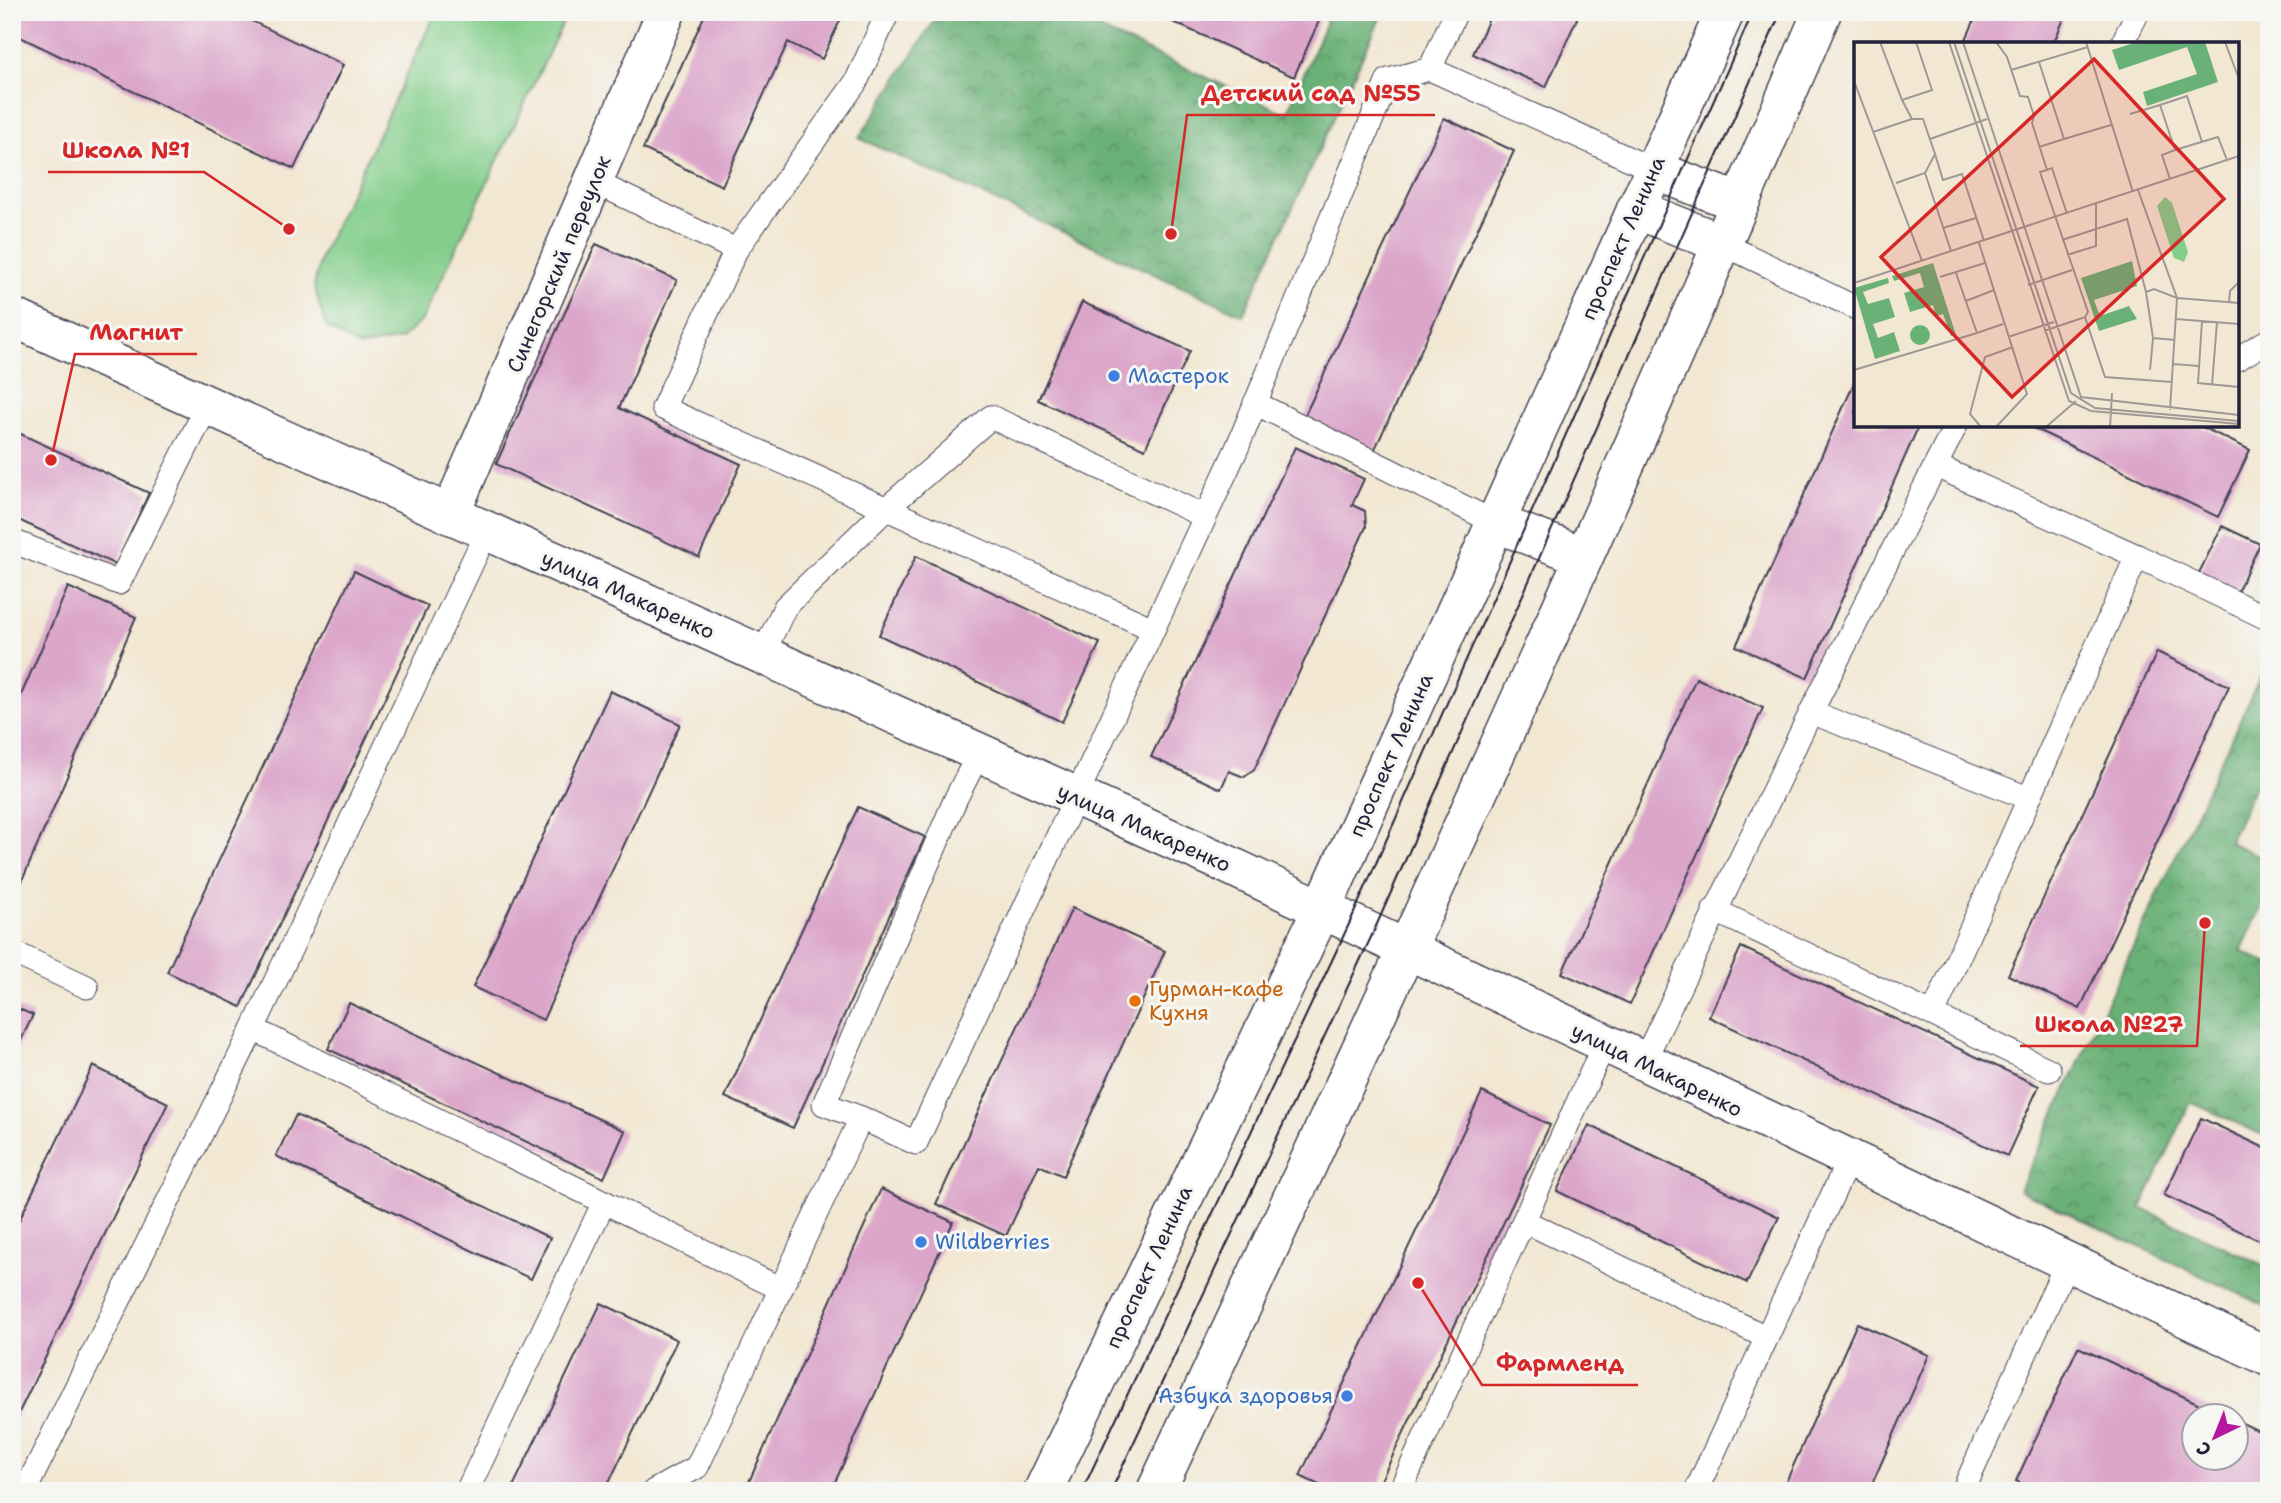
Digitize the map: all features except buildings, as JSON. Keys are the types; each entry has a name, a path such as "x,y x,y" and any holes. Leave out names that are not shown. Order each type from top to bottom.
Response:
{"street":[{"name":"Синегорский переулок","path":"450,515 666,12"},
{"name":"проспект Ленина","path":"1042,1491 1322,909 1725,12"},
{"path":"1156,1491 1406,949 1583,556 1723,244 1822,12"},
{"path":"1654,170 1740,203"},
{"path":"1636,209 1723,244"},
{"name":"улица Макаренко","path":"12,317 1322,909 2066,1264 2269,1357"},
{"path":"1496,523 1583,556"}],"lane":[{"path":"888,12 856,82 736,250 663,408 1153,629"},
{"path":"1430,69 1456,12"},
{"path":"2123,42 2138,12"},
{"path":"978,755 824,1104 916,1143 1237,448 1388,80 1430,69 1654,170"},
{"path":"595,182 736,250"},
{"path":"1723,244 1854,306"},
{"path":"2239,358 2269,340"},
{"path":"1255,403 1496,523"},
{"path":"15,550 118,583 208,404"},
{"path":"762,656 785,607 887,508 991,417 1204,516"},
{"path":"1643,1063 1811,712 1955,427"},
{"path":"1936,466 2137,556 2269,619"},
{"path":"25,1491 253,1029 488,531"},
{"path":"1934,1012 2137,556"},
{"path":"1811,712 2028,798"},
{"path":"1714,910 1934,1012 2049,1070"},
{"path":"12,952 87,987"},
{"path":"253,1029 781,1289"},
{"path":"1400,1491 1604,1045"},
{"path":"654,1491 697,1467 861,1118"},
{"path":"1696,1491 1849,1161"},
{"path":"467,1491 604,1202"},
{"path":"1524,1221 1766,1337"},
{"path":"1963,1491 2066,1264"}],"green space":[{"path":"436,12 568,12 422,320 401,339 360,347 326,327 314,286 321,256"},
{"path":"940,12 1062,12 1287,114 1330,12 1383,12 1243,315 859,138"},
{"path":"2269,658 2269,756 2229,842 2269,861 2269,891 2241,951 2269,964 2269,1138 2191,1102 2141,1208 2269,1268 2269,1308 2019,1190"}],"tram line":[{"path":"1082,1491 1350,922 1753,12"},
{"path":"1111,1491 1373,933 1781,12"}],"place":[{"name":"Школа №1","path":"289,229"},
{"name":"Детский сад №55","path":"1171,234"},
{"name":"Мастерок","path":"1114,376"},
{"name":"Магнит","path":"51,460"},
{"name":"Школа №27","path":"2205,923"},
{"name":"Гурман-кафе Кухня","path":"1135,1001"},
{"name":"Wildberries","path":"921,1242"},
{"name":"Фармленд","path":"1418,1283"},
{"name":"Азбука здоровья","path":"1347,1396"}]}
